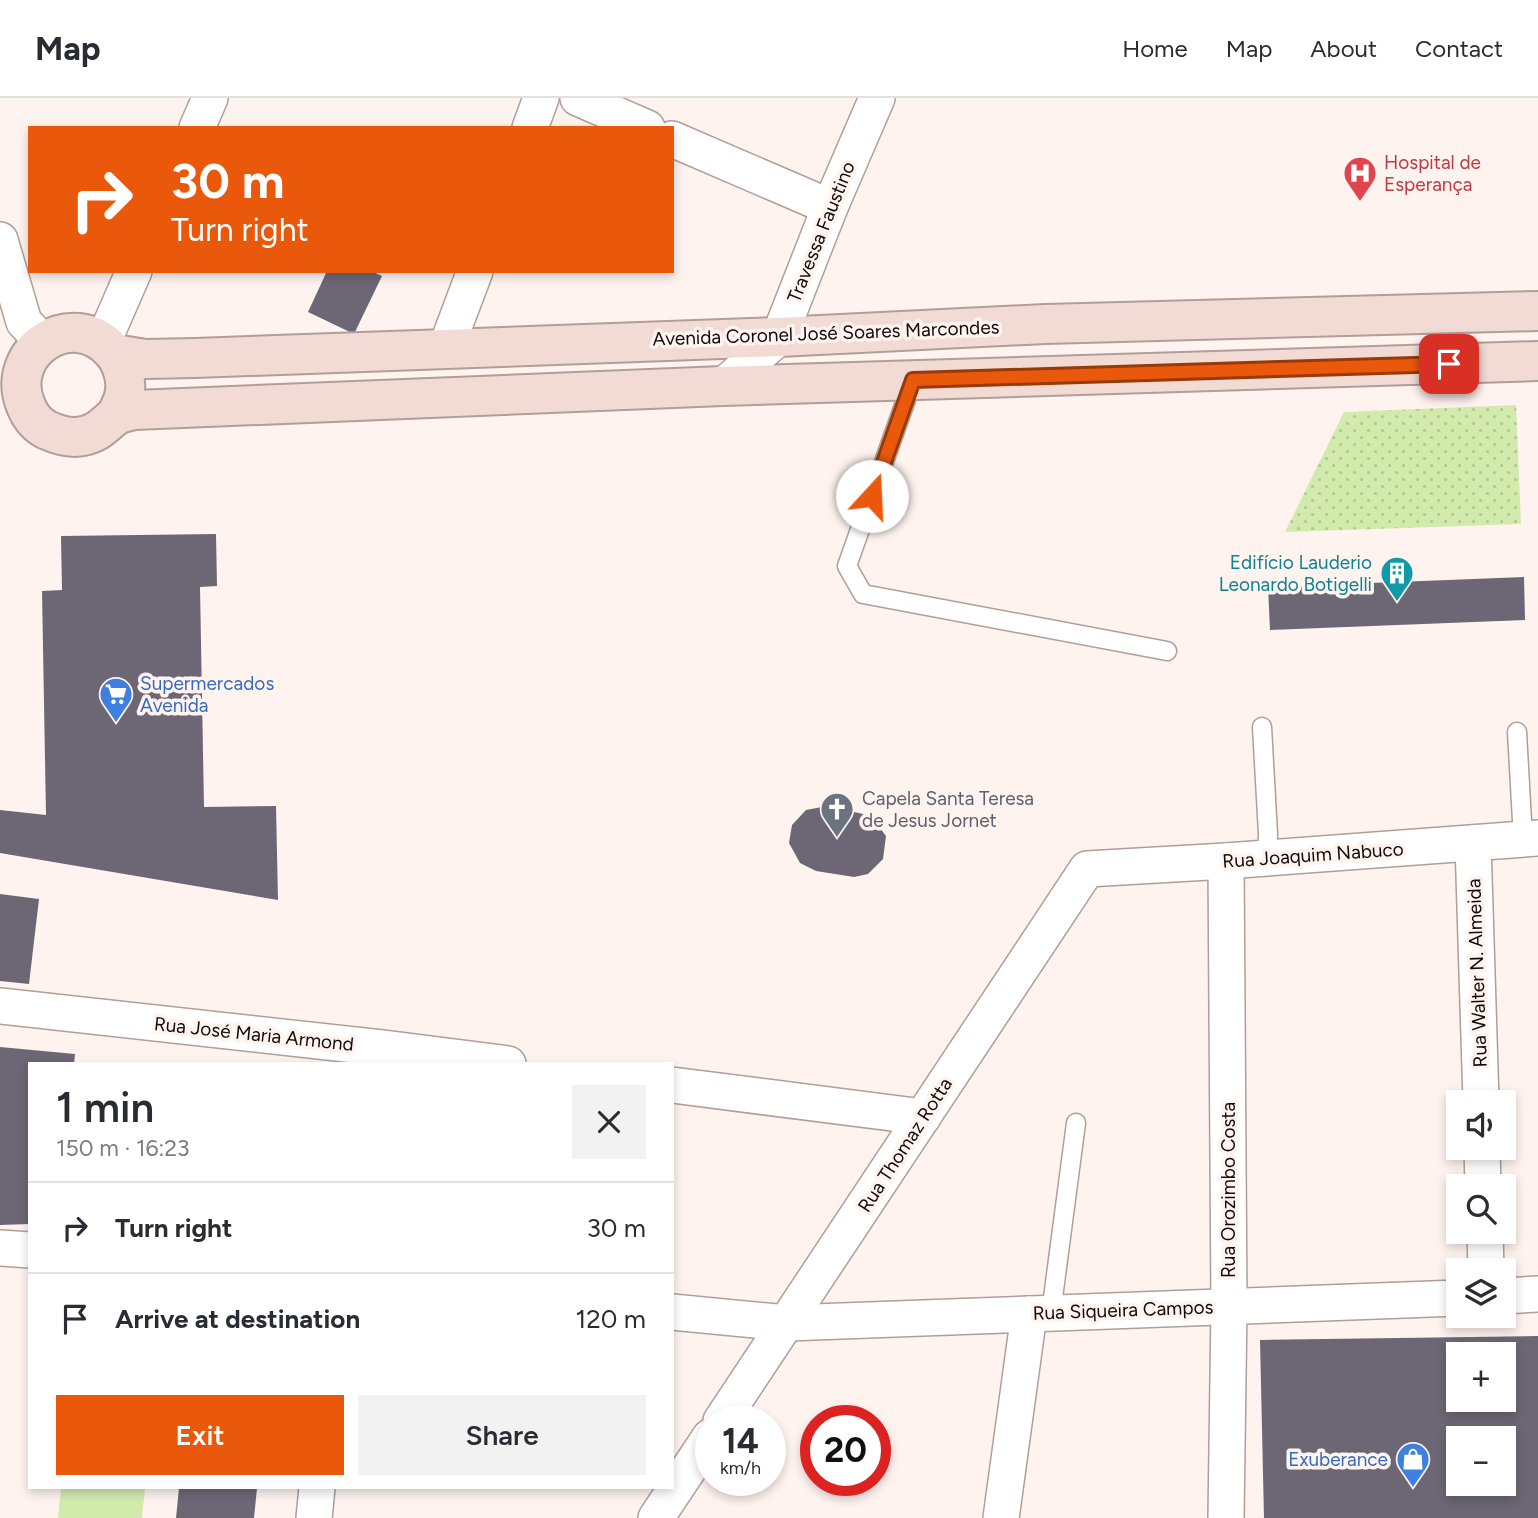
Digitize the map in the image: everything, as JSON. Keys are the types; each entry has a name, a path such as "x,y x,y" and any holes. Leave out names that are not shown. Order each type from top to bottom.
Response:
{"main road":[{"name":"Avenida Coronel José Soares Marcondes","path":"109,348 145,359 779,337 1045,324 1538,311"},
{"path":"0,418 42,428 61,436 81,437 101,430 116,415 125,396 124,373 109,348 89,335 73,332 57,334 23,355 22,397 29,414 42,428"},
{"path":"116,415 134,410 723,386 1538,362"}],"street":[{"path":"198,126 210,98"},
{"path":"531,126 541,98"},
{"path":"578,98 642,126"},
{"name":"Travessa Faustino","path":"723,386 779,337 830,207 877,98"},
{"path":"674,140 830,207"},
{"path":"0,240 24,322 23,355"},
{"path":"109,348 133,273"},
{"path":"446,348 474,273"},
{"name":"Rua Joaquim Nabuco","path":"1087,869 1531,839"},
{"name":"Rua Walter N. Almeida","path":"1473,843 1481,1090"},
{"name":"Rua Orozimbo Costa","path":"1226,861 1229,1306 1226,1518"},
{"name":"Rua Thomaz Rotta","path":"732,1405 1087,869"},
{"name":"Rua José Maria Armond","path":"0,1006 381,1056 476,1062"},
{"path":"674,1085 923,1117"},
{"path":"0,1248 28,1251"},
{"path":"1516,1295 1538,1294"},
{"name":"Rua Siqueira Campos","path":"674,1311 787,1323 1446,1298"},
{"path":"1000,1518 1040,1313"},
{"path":"676,1482 695,1457"},
{"path":"314,1518 317,1489"},
{"path":"656,1518 672,1489"}],"lane":[{"path":"913,380 847,566 863,594 1167,651"},
{"path":"1262,727 1267,858"},
{"path":"1517,732 1531,839"},
{"path":"1040,1313 1076,1123"}],"green space":[{"path":"1516,405 1521,524 1285,532 1344,412"},
{"path":"61,1489 145,1489 142,1518 58,1518"}],"building":[{"path":"326,273 375,273 382,276 354,334 308,312"},
{"path":"216,534 217,586 200,587 204,807 276,806 278,900 0,853 0,810 46,815 42,591 62,590 61,536"},
{"name":"Edifício Lauderio Leonardo Botigelli","path":"1524,577 1525,620 1270,630 1268,587"},
{"name":"Capela Santa Teresa de Jesus Jornet","path":"827,806 863,814 874,820 886,836 883,859 868,874 854,877 816,871 800,863 789,843 792,825 806,810"},
{"path":"0,894 39,899 29,984 0,981"},
{"path":"0,1047 75,1054 74,1062 28,1062 28,1224 0,1225"},
{"path":"1538,1336 1538,1518 1264,1518 1260,1340"},
{"path":"179,1489 257,1489 254,1518 176,1518"}],"place":[{"name":"Hospital de Esperança","path":"1360,203"},
{"name":"Edifício Lauderio Leonardo Botigelli","path":"1397,603"},
{"name":"Supermercados Avenida","path":"116,724"},
{"name":"Capela Santa Teresa de Jesus Jornet","path":"837,839"},
{"name":"Exuberance","path":"1413,1489"}],"route":[{"path":"872,496 913,380 1449,364"}]}
